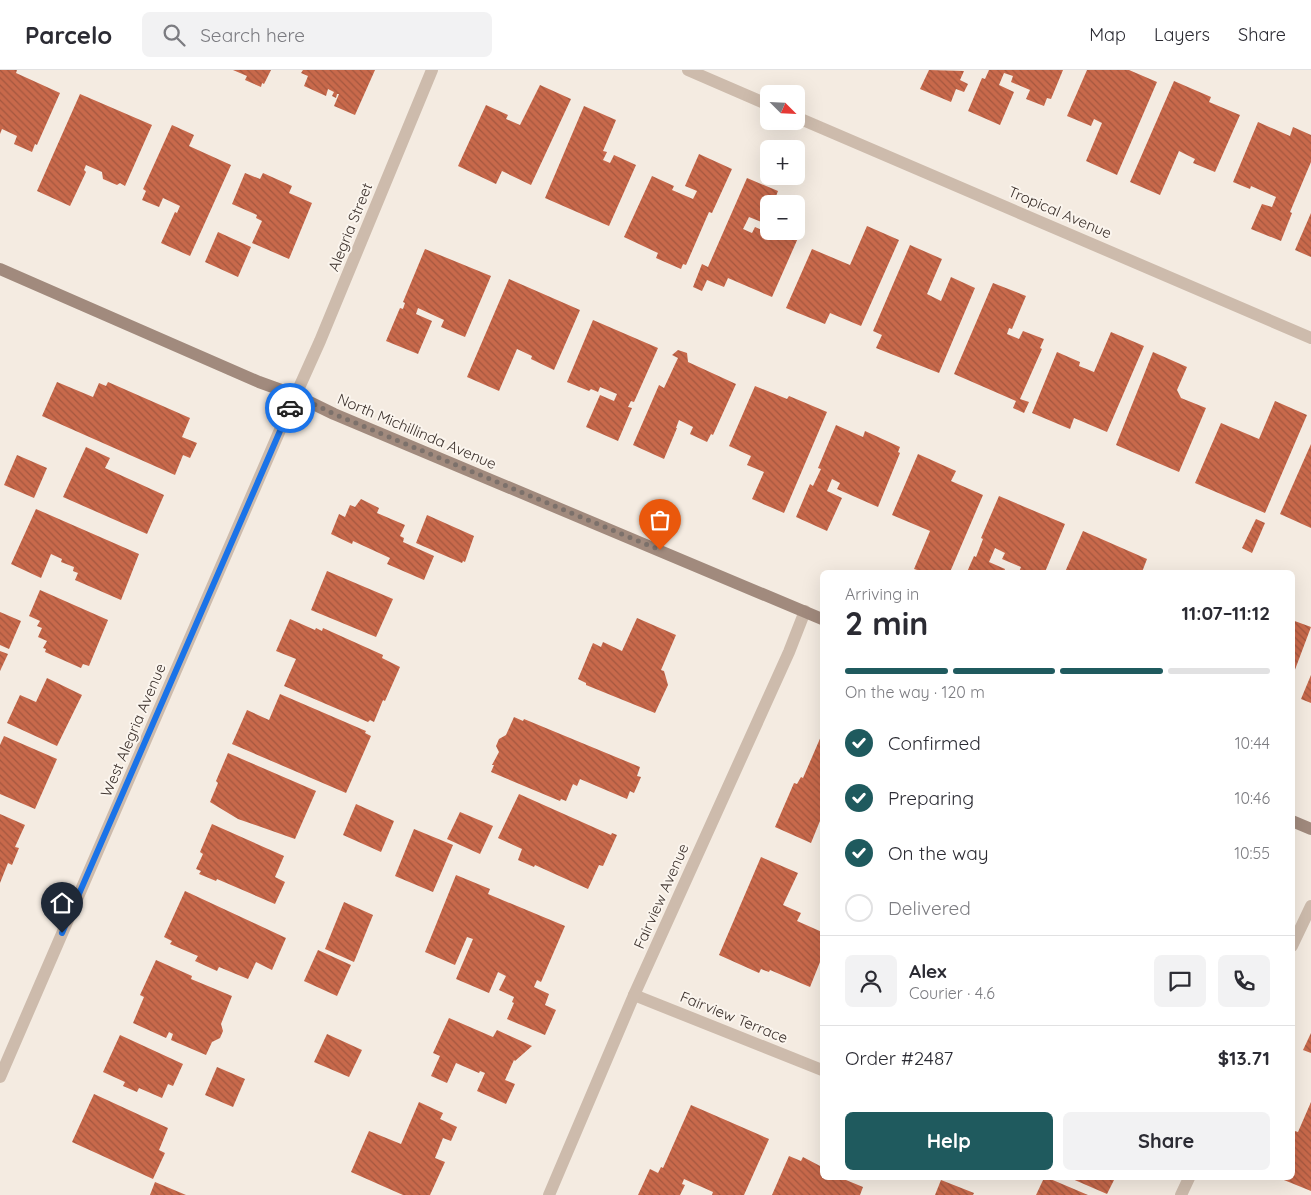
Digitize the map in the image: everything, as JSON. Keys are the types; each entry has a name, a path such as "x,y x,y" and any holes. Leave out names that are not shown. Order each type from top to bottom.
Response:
{"street":[{"name":"Alegria Street","path":"295,395 320,341 432,70"},
{"path":"688,70 760,101"},
{"name":"Tropical Avenue","path":"805,121 1311,338"},
{"name":"North Michillinda Avenue","path":"0,269 259,382 295,395 343,418 820,617"},
{"name":"West Alegria Avenue","path":"0,1077 295,395"},
{"name":"Fairview Avenue","path":"549,1195 634,995 785,661 805,611"},
{"path":"1295,822 1311,829"},
{"path":"1295,940 1311,906"},
{"name":"Fairview Terrace","path":"634,995 820,1069"},
{"path":"1181,1195 1188,1180"}],"building":[{"path":"0,70 17,70 16,73 60,93 37,145 35,144 32,152 14,144 17,136 2,129 0,134"},
{"path":"233,70 271,70 261,87 245,80 247,76"},
{"path":"303,70 375,70 355,115 334,106 339,94 337,94 336,98 332,96 334,92 328,89 326,96 304,86 308,76 301,73"},
{"path":"929,70 964,71 960,80 968,84 964,92 956,89 951,102 920,89"},
{"path":"989,70 1063,70 1051,99 1047,98 1044,106 1026,99 1030,90 1011,82 1013,76 1004,73 999,85 1014,92 1000,125 968,111 982,78 985,79"},
{"path":"1087,70 1129,70 1157,82 1117,175 1086,161 1102,123 1094,119 1091,126 1067,116"},
{"path":"1174,81 1211,97 1209,102 1240,115 1215,172 1193,163 1195,159 1179,151 1160,195 1130,182"},
{"path":"540,85 571,99 531,185 502,171 496,184 458,166 486,105 508,115 506,119 520,125"},
{"path":"80,94 152,125 125,186 103,179 102,172 86,165 84,170 86,172 70,206 37,191"},
{"path":"584,106 616,120 603,151 607,152 603,160 610,163 614,155 636,165 609,226 545,198"},
{"path":"1258,122 1290,136 1293,127 1311,135 1311,162 1290,212 1292,213 1281,241 1251,229 1262,204 1272,207 1276,197 1251,186 1250,189 1233,182"},
{"path":"172,125 194,135 189,146 231,165 190,256 161,243 175,212 177,213 180,206 163,198 159,207 142,200 146,191 143,189"},
{"path":"699,154 732,169 712,213 709,212 686,265 683,264 681,269 656,258 658,253 624,237 652,176 674,186 672,190 693,199 697,191 685,186"},
{"path":"245,173 260,179 263,173 292,186 289,193 312,203 289,259 252,243 262,221 256,218 257,215 232,204"},
{"path":"747,178 778,191 776,195 760,195 760,221 749,217 743,229 752,233 755,227 760,229 760,240 797,240 772,297 728,278 724,287 707,280 702,291 693,287 702,264 708,267"},
{"path":"1311,213 1311,257 1295,250"},
{"path":"867,226 899,240 861,326 830,313 825,324 786,308 812,249 850,265"},
{"path":"218,232 251,247 238,277 205,262"},
{"path":"910,245 942,259 927,294 941,301 951,277 975,288 939,373 876,348 882,335 873,331"},
{"path":"425,249 491,276 465,337 441,327 444,320 418,308 416,314 432,321 418,354 386,341 400,308 403,309 405,303 403,302"},
{"path":"509,279 580,310 554,370 531,359 532,356 517,349 499,391 467,377"},
{"path":"993,283 1026,296 1012,329 1009,328 1007,334 1019,339 1023,331 1044,339 1040,348 1042,349 1020,399 1029,402 1024,413 1013,408 1016,401 954,374"},
{"path":"593,320 658,348 634,402 631,401 628,407 632,408 618,441 586,427 600,395 614,401 617,394 600,387 598,392 591,389 589,391 567,382"},
{"path":"1111,332 1144,346 1107,432 1074,418 1070,429 1032,413 1057,352 1080,362 1079,366 1094,372"},
{"path":"678,350 687,353 688,362 736,384 713,435 711,434 707,442 690,434 693,427 679,420 664,459 633,445 659,385 664,388 678,358 672,355"},
{"path":"1153,352 1187,367 1177,390 1181,398 1206,408 1179,472 1116,445"},
{"path":"57,382 93,397 99,383 106,386 108,382 190,418 182,437 197,443 190,458 183,455 175,475 42,416"},
{"path":"755,386 787,399 789,396 827,412 784,513 752,499 764,472 747,465 751,456 729,446"},
{"path":"1275,401 1307,415 1265,513 1195,483 1221,423 1259,439"},
{"path":"836,425 863,437 865,431 900,447 898,452 900,453 878,507 837,489 840,483 832,479 827,491 842,498 827,531 796,517 810,484 813,486 821,469 818,468"},
{"path":"1311,444 1311,528 1280,514"},
{"path":"86,447 110,458 105,468 164,495 147,534 63,497"},
{"path":"918,454 956,471 951,481 983,495 951,570 914,569 930,531 892,515"},
{"path":"17,455 47,468 34,498 4,485"},
{"path":"999,496 1065,524 1046,570 1020,570 1021,567 1002,559 1005,553 995,548 989,562 1005,570 968,570 974,556 976,557 983,539 981,538"},
{"path":"361,499 379,508 377,513 405,525 400,536 404,538 403,542 434,556 424,580 387,564 390,558 353,541 352,544 331,534 339,514 345,517 350,505 355,507"},
{"path":"36,509 139,554 121,600 75,580 78,573 73,571 74,567 61,562 62,559 51,554 41,578 11,564"},
{"path":"427,515 474,536 465,562 463,561 462,563 416,543"},
{"path":"1256,519 1265,523 1252,553 1242,548"},
{"path":"1083,531 1147,559 1143,570 1066,570"},
{"path":"327,571 393,599 376,637 311,610"},
{"path":"40,590 108,620 89,666 83,664 81,668 45,652 46,649 43,648 47,641 38,637 42,628 37,626 40,621 29,616"},
{"path":"0,612 21,621 9,649 0,645"},
{"path":"637,618 676,635 661,670 664,671 668,685 655,713 586,685 586,683 578,679 593,643 601,647 603,642 622,651"},
{"path":"290,619 315,630 316,628 322,631 323,628 383,655 382,658 400,667 374,722 370,720 368,722 284,686 296,659 276,651"},
{"path":"1295,621 1311,627 1295,670"},
{"path":"0,651 8,654 0,671"},
{"path":"1311,675 1311,703 1301,699"},
{"path":"47,678 82,695 57,746 7,723 20,695 36,702"},
{"path":"280,694 366,731 365,733 371,736 346,793 232,744 247,710 269,720"},
{"path":"514,717 523,721 524,719 640,767 637,776 641,777 634,793 630,791 627,799 580,779 577,786 573,784 566,801 561,799 560,801 491,772 494,765 492,765 499,752 496,746 499,739 506,735"},
{"path":"4,736 57,759 35,809 0,794 0,745"},
{"path":"820,739 820,821 811,843 775,827 794,783 797,784 801,777 803,778"},
{"path":"228,753 316,791 295,839 238,819 210,802 218,783 216,781"},
{"path":"519,794 611,835 612,833 617,835 603,866 599,865 588,889 535,865 534,867 518,860 522,849 498,838"},
{"path":"356,804 394,821 381,852 343,835"},
{"path":"460,812 493,826 480,854 447,839"},
{"path":"0,814 25,825 15,847 19,848 12,865 8,863 0,883"},
{"path":"212,824 284,856 275,877 285,882 275,904 217,879 216,881 199,874 201,871 196,869 203,854 200,852"},
{"path":"414,829 453,845 433,892 395,876"},
{"path":"761,857 798,873 783,905 801,913 797,921 820,931 820,962 810,987 770,970 769,972 761,969 759,973 719,955"},
{"path":"456,875 490,889 488,894 565,926 541,982 537,980 534,987 549,994 545,1005 556,1010 545,1035 507,1019 514,1003 512,1002 514,997 499,990 506,976 498,972 489,993 456,979 473,939 467,937 455,965 425,952"},
{"path":"185,891 286,938 272,970 256,962 248,979 219,967 217,971 195,961 198,956 170,944 172,941 164,937"},
{"path":"344,902 373,915 354,962 325,949"},
{"path":"318,950 351,965 337,996 304,981"},
{"path":"156,960 192,976 191,979 232,996 221,1024 223,1031 220,1038 212,1042 206,1055 171,1040 173,1034 169,1032 166,1038 133,1023 144,997 140,995"},
{"path":"449,1018 493,1037 497,1030 532,1046 514,1060 505,1080 515,1084 506,1104 477,1091 485,1073 480,1071 479,1073 456,1063 447,1083 431,1076 440,1056 433,1053"},
{"path":"1311,1033 1311,1053 1303,1050"},
{"path":"327,1034 362,1050 349,1077 314,1062"},
{"path":"120,1035 183,1064 173,1086 168,1084 162,1098 139,1088 137,1092 123,1086 125,1082 103,1072"},
{"path":"217,1067 245,1079 233,1107 205,1095"},
{"path":"94,1094 168,1128 159,1150 165,1153 153,1179 72,1142"},
{"path":"419,1102 443,1113 440,1119 457,1127 451,1141 443,1138 435,1158 445,1162 430,1195 403,1195 351,1172 369,1131 401,1144"},
{"path":"1311,1102 1311,1191 1284,1180 1295,1180 1295,1131 1298,1132"},
{"path":"691,1105 769,1139 744,1195 712,1195 713,1192 684,1179 682,1184 685,1185 680,1195 638,1195 650,1169 658,1173 661,1167 663,1168"},
{"path":"789,1156 801,1161 803,1157 820,1166 820,1180 846,1180 863,1187 860,1195 772,1195"},
{"path":"941,1180 974,1193 973,1195 935,1195"},
{"path":"1043,1180 1053,1180 1088,1195 1036,1195"},
{"path":"1075,1180 1114,1180 1107,1194"},
{"path":"155,1182 186,1195 150,1195"}],"way so far":[{"path":"290,408 295,395 334,414 660,550"}],"route":[{"path":"62,933 290,408"}]}
